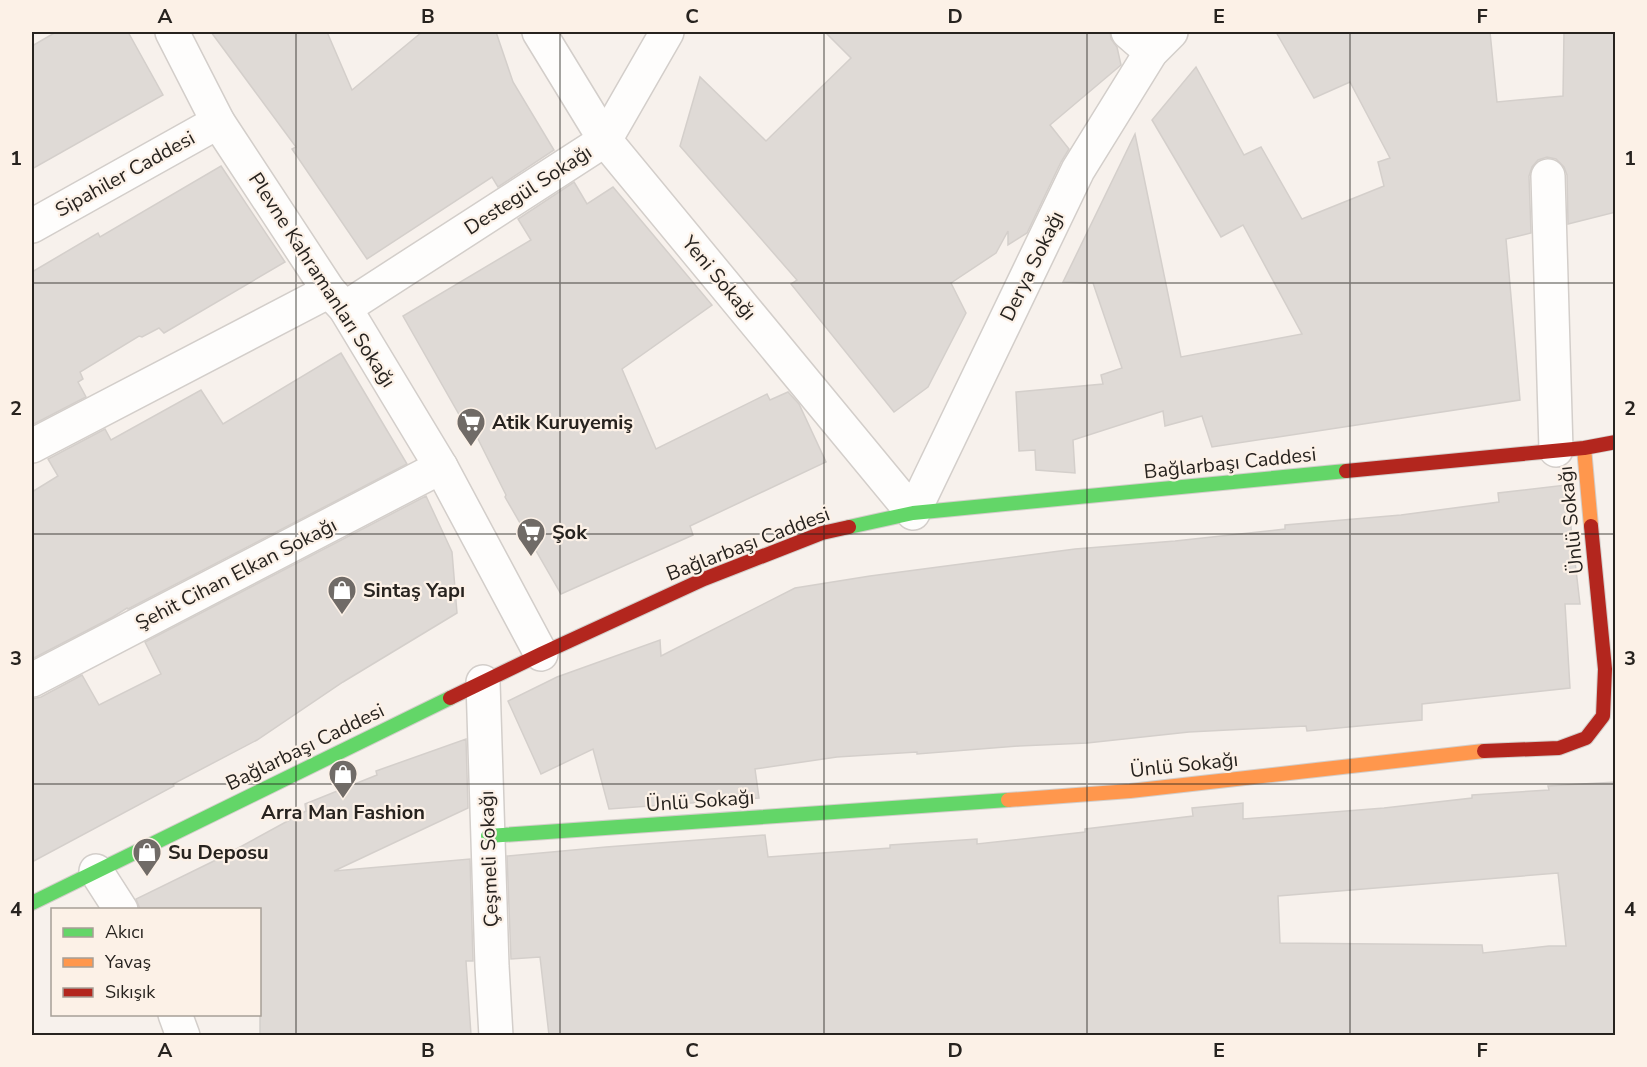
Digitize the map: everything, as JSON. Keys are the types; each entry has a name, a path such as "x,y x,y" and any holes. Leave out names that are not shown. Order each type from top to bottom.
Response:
{"street":[{"name":"Plevne Kahramanları Sokağı","path":"172,32 218,122 337,300 441,467 541,654"},
{"name":"Yeni Sokağı","path":"539,32 604,140 913,513"},
{"name":"Destegül Sokağı","path":"32,446 337,300 604,140 667,32"},
{"name":"Derya Sokağı","path":"913,513 1078,170 1150,38"},
{"name":"Sipahiler Caddesi","path":"32,225 218,122"},
{"path":"1548,176 1570,449"},
{"name":"Bağlarbaşı Caddesi","path":"32,903 541,654 704,579 822,533 913,513 1570,449 1616,442"},
{"name":"Ünlü Sokağı","path":"488,836 1130,791 1479,751 1559,748 1586,738 1603,716 1605,669 1570,449"},
{"name":"Şehit Cihan Elkan Sokağı","path":"32,680 441,467"},
{"name":"Çeşmeli Sokağı","path":"483,682 496,1035"},
{"path":"96,871 120,908"},
{"path":"176,1016 183,1035"}],"building":[{"path":"56,32 128,32 163,95 32,169 32,46"},
{"path":"211,32 327,32 352,90 422,32 496,32 513,82 554,150 498,187 492,177 367,259 292,149 296,147"},
{"path":"825,32 1110,32 1111,39 1117,47 1121,65 1050,125 1069,149 1027,233 1008,245 1008,231 996,253 951,283 966,313 928,387 894,412 791,284 797,280 680,146 700,77 766,141 851,58"},
{"path":"1276,32 1490,32 1497,102 1563,96 1564,32 1616,32 1616,212 1568,224 1567,175 1564,167 1556,159 1547,157 1538,160 1529,176 1531,233 1506,239 1520,400 1212,447 1202,416 1165,426 1163,411 1073,440 1075,473 1036,470 1035,450 1019,451 1016,392 1103,384 1101,375 1122,368 1093,283 1063,282 1135,134 1181,357 1302,334 1243,225 1221,237 1152,120 1196,67 1244,155 1261,147 1302,219 1384,186 1378,162 1390,158 1350,82 1314,98"},
{"path":"221,166 285,262 164,333 159,328 142,337 139,336 80,372 83,379 78,382 86,397 32,425 32,272 98,233 100,237"},
{"path":"574,182 587,204 613,187 712,305 622,369 656,449 767,394 770,400 788,392 799,404 826,462 690,526 693,535 561,594 505,497 477,437 473,439 403,316 531,240 518,219"},
{"path":"341,353 407,464 32,659 32,492 58,476 48,459 105,429 111,440 201,390 223,424"},
{"path":"1566,485 1580,604 1565,604 1570,688 1422,704 1422,720 1307,731 1306,726 1189,732 1087,743 837,757 755,769 759,798 609,809 593,749 541,774 508,701 557,677 660,640 661,656 795,588 1075,549 1285,529 1285,525 1401,515 1499,502 1498,493"},
{"path":"426,496 452,552 457,613 343,682 257,740 32,862 32,699 41,697 82,675 99,705 161,674 145,642"},
{"path":"466,739 468,808 334,871 470,859 473,961 466,961 471,1035 260,1035 261,908 140,908 136,899 220,858 306,811 305,804 377,775 376,771"},
{"path":"1616,782 1616,1035 549,1035 540,957 511,959 507,856 765,835 768,857 977,839 977,844 1085,832 1085,829 1193,816 1192,808 1243,803 1243,819 1384,808 1472,798 1472,795 1549,790 1548,786","holes":["1558,873 1566,946 1483,953 1482,945 1280,943 1278,896"]}],"traffic: fast":[{"path":"849,527 913,513 1346,471"},
{"path":"32,903 450,698"},
{"path":"488,836 1008,800"}],"traffic: slow":[{"path":"1584,448 1591,526"},
{"path":"1008,800 1130,791 1484,751"}],"traffic: jam":[{"path":"1346,471 1584,448 1616,442"},
{"path":"1484,751 1559,748 1586,738 1603,716 1605,669 1591,526"},
{"path":"450,698 704,579 822,533 849,527"}],"place":[{"name":"Atik Kuruyemiş","path":"471,448"},
{"name":"Şok","path":"531,558"},
{"name":"Sintaş Yapı","path":"342,616"},
{"name":"Arra Man Fashion","path":"343,800"},
{"name":"Su Deposu","path":"147,878"}]}
